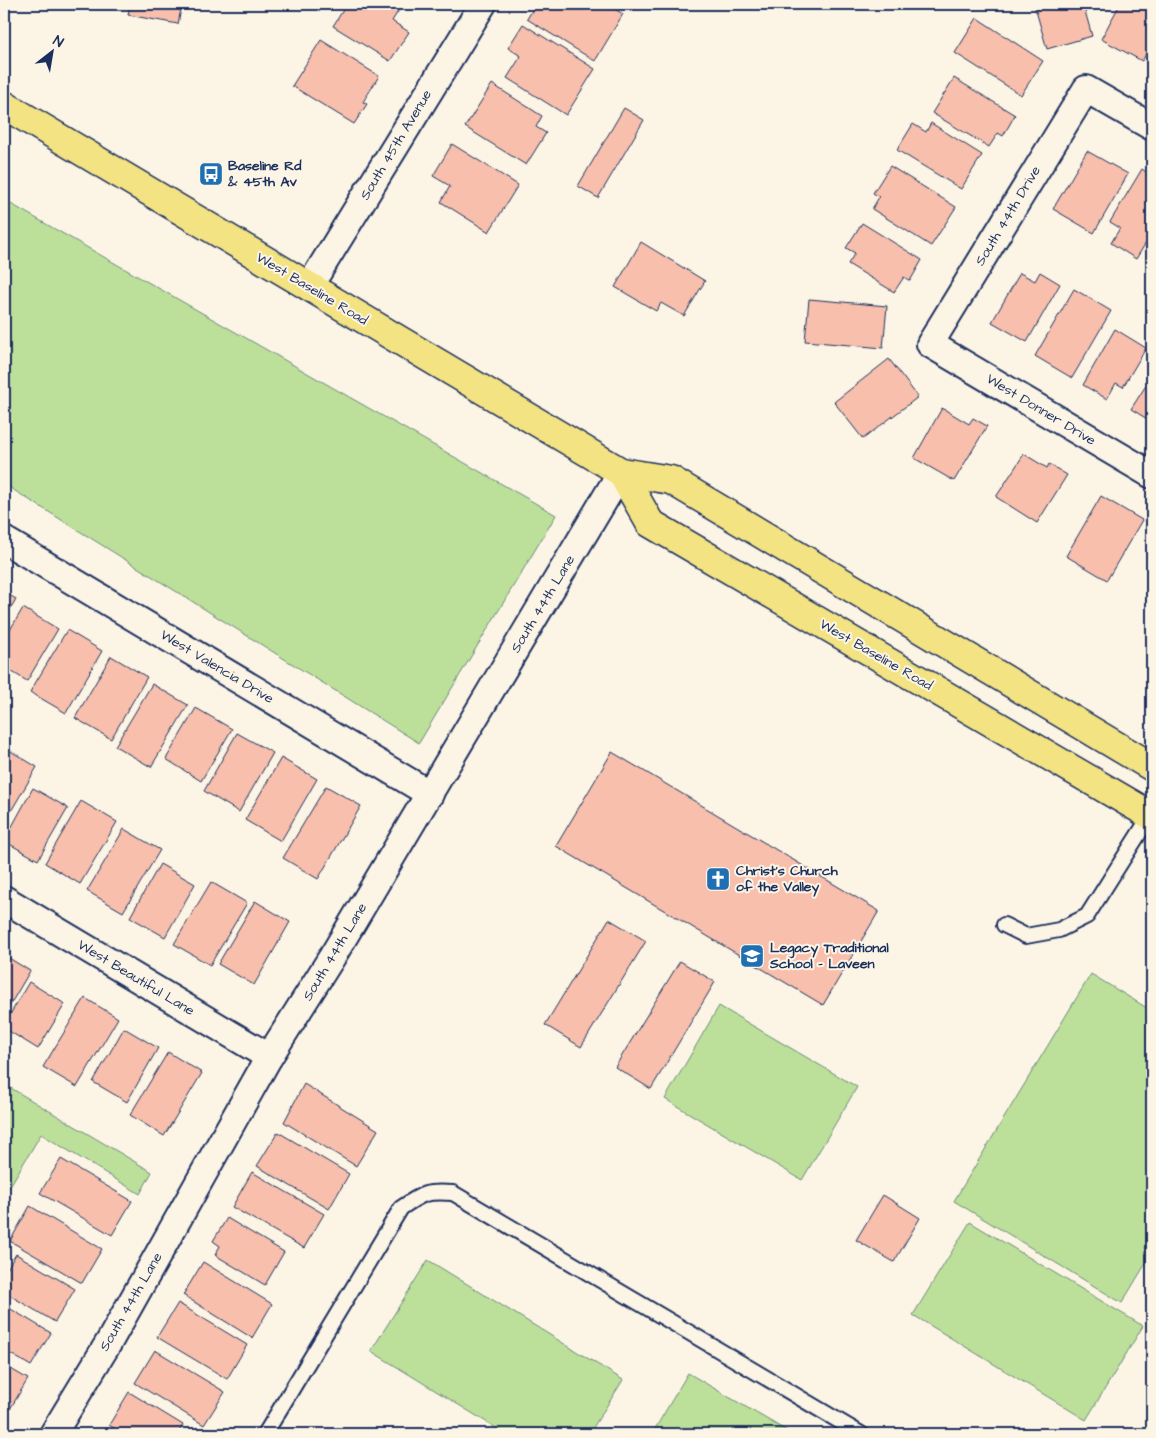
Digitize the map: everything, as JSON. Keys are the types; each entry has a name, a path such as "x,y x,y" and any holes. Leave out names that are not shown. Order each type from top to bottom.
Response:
{"main road":[{"name":"West Baseline Road","path":"4,105 621,472 671,480 1152,767"},
{"name":"West Baseline Road","path":"621,472 650,523 1152,814"}],"street":[{"name":"South 45th Avenue","path":"310,287 483,4"},
{"name":"South 44th Drive","path":"930,344 1086,88 1152,127"},
{"name":"West Donner Drive","path":"930,344 1152,475"},
{"name":"South 44th Lane","path":"53,1434 109,1342 269,1057 337,949 621,472"},
{"name":"West Valencia Drive","path":"4,540 430,794"},
{"name":"West Beautiful Lane","path":"4,899 269,1057"}],"lane":[{"path":"1004,925 1026,936 1059,930 1087,916 1152,814"},
{"path":"265,1434 400,1208 421,1194 435,1192 454,1193 862,1434"}],"green space":[{"path":"4,200 556,515 419,743 4,484"},
{"path":"1091,974 1152,1011 1152,1253 1122,1303 954,1201"},
{"path":"719,1006 857,1087 802,1180 665,1099"},
{"path":"4,1084 152,1172 140,1194 41,1134 4,1196"},
{"path":"970,1222 1143,1326 1086,1420 913,1315"},
{"path":"428,1260 623,1380 589,1434 506,1434 371,1351"},
{"path":"688,1373 792,1434 652,1434"}],"building":[{"path":"130,4 182,4 178,24 128,15"},
{"path":"341,4 402,5 392,21 409,32 390,61 333,26 345,7"},
{"path":"536,4 606,4 623,14 595,61 527,19"},
{"path":"1034,4 1083,4 1092,36 1047,49"},
{"path":"1120,4 1152,4 1152,43 1142,61 1101,39"},
{"path":"977,18 1043,61 1021,95 955,53"},
{"path":"523,24 595,69 566,115 507,78 521,56 508,48"},
{"path":"321,40 379,76 363,102 367,104 354,124 292,86"},
{"path":"954,78 1015,115 1003,136 998,133 989,147 932,113"},
{"path":"492,84 542,116 536,127 546,133 526,165 465,127"},
{"path":"624,108 644,120 598,198 578,186"},
{"path":"931,123 982,155 961,189 897,150 913,124 926,132"},
{"path":"452,144 518,185 489,232 441,202 450,186 433,176"},
{"path":"1087,151 1128,174 1094,233 1053,209"},
{"path":"890,166 956,207 931,246 872,209 879,197 873,193"},
{"path":"1142,169 1152,176 1152,233 1136,259 1111,243 1120,228 1110,222"},
{"path":"862,223 922,260 910,281 904,277 894,292 848,264 855,253 846,248"},
{"path":"641,242 705,281 684,316 661,303 656,311 615,287"},
{"path":"1040,272 1060,284 1027,342 992,322 1020,273 1035,281"},
{"path":"1074,289 1111,311 1072,378 1035,356"},
{"path":"809,299 887,306 883,348 805,341"},
{"path":"1115,329 1146,348 1123,387 1116,383 1107,399 1083,385"},
{"path":"889,359 918,397 863,439 834,402"},
{"path":"1152,376 1152,422 1131,409"},
{"path":"942,408 969,424 973,418 987,426 954,481 914,458"},
{"path":"1024,454 1047,468 1049,464 1067,475 1037,523 996,497"},
{"path":"1101,496 1142,520 1107,580 1066,556"},
{"path":"1152,591 1152,605 1146,601"},
{"path":"4,592 16,599 4,619"},
{"path":"23,608 58,629 27,681 4,667 4,640"},
{"path":"67,630 102,651 66,713 30,692"},
{"path":"111,656 147,677 111,739 75,718"},
{"path":"152,684 188,705 151,767 115,746"},
{"path":"196,708 232,729 201,781 166,759"},
{"path":"237,733 273,753 239,812 204,791"},
{"path":"4,747 37,767 4,823"},
{"name":"Christ's Church of the Valley","path":"612,752 879,911 823,1005 556,846"},
{"path":"281,758 317,779 281,841 245,820"},
{"path":"326,786 361,806 318,879 283,858"},
{"path":"33,788 68,808 38,860 4,841"},
{"path":"81,801 117,822 80,884 45,863"},
{"path":"124,829 160,850 123,912 87,891"},
{"path":"160,864 195,884 165,937 130,917"},
{"path":"211,882 247,903 210,965 174,944"},
{"path":"255,901 290,922 254,985 218,964"},
{"path":"609,919 646,941 581,1047 545,1025"},
{"path":"4,955 30,971 4,1015"},
{"path":"680,961 715,982 651,1089 615,1067"},
{"path":"29,982 65,1004 38,1049 4,1028"},
{"path":"85,998 118,1018 77,1087 43,1067"},
{"path":"124,1028 158,1048 127,1102 93,1082"},
{"path":"168,1052 202,1073 164,1136 130,1115"},
{"path":"304,1084 378,1130 356,1166 284,1122"},
{"path":"278,1132 349,1174 329,1209 257,1166"},
{"path":"61,1159 132,1201 112,1235 40,1193"},
{"path":"252,1172 324,1214 304,1248 232,1207"},
{"path":"883,1195 920,1218 894,1262 856,1240"},
{"path":"30,1206 102,1249 82,1283 10,1241"},
{"path":"227,1218 284,1252 265,1285 215,1255 220,1246 213,1241"},
{"path":"16,1254 75,1289 55,1322 4,1292 4,1274"},
{"path":"203,1262 272,1304 252,1338 183,1295"},
{"path":"178,1303 247,1345 227,1379 157,1337"},
{"path":"4,1305 51,1333 31,1366 4,1350"},
{"path":"155,1350 225,1392 204,1425 135,1383"},
{"path":"4,1365 28,1379 7,1414 4,1411"},
{"path":"129,1392 183,1425 178,1434 124,1434 109,1425"}],"place":[{"name":"Baseline Rd & 45th Av","path":"211,174"},
{"name":"Christ's Church of the Valley","path":"718,879"},
{"name":"Legacy Traditional School - Laveen","path":"752,956"}]}
